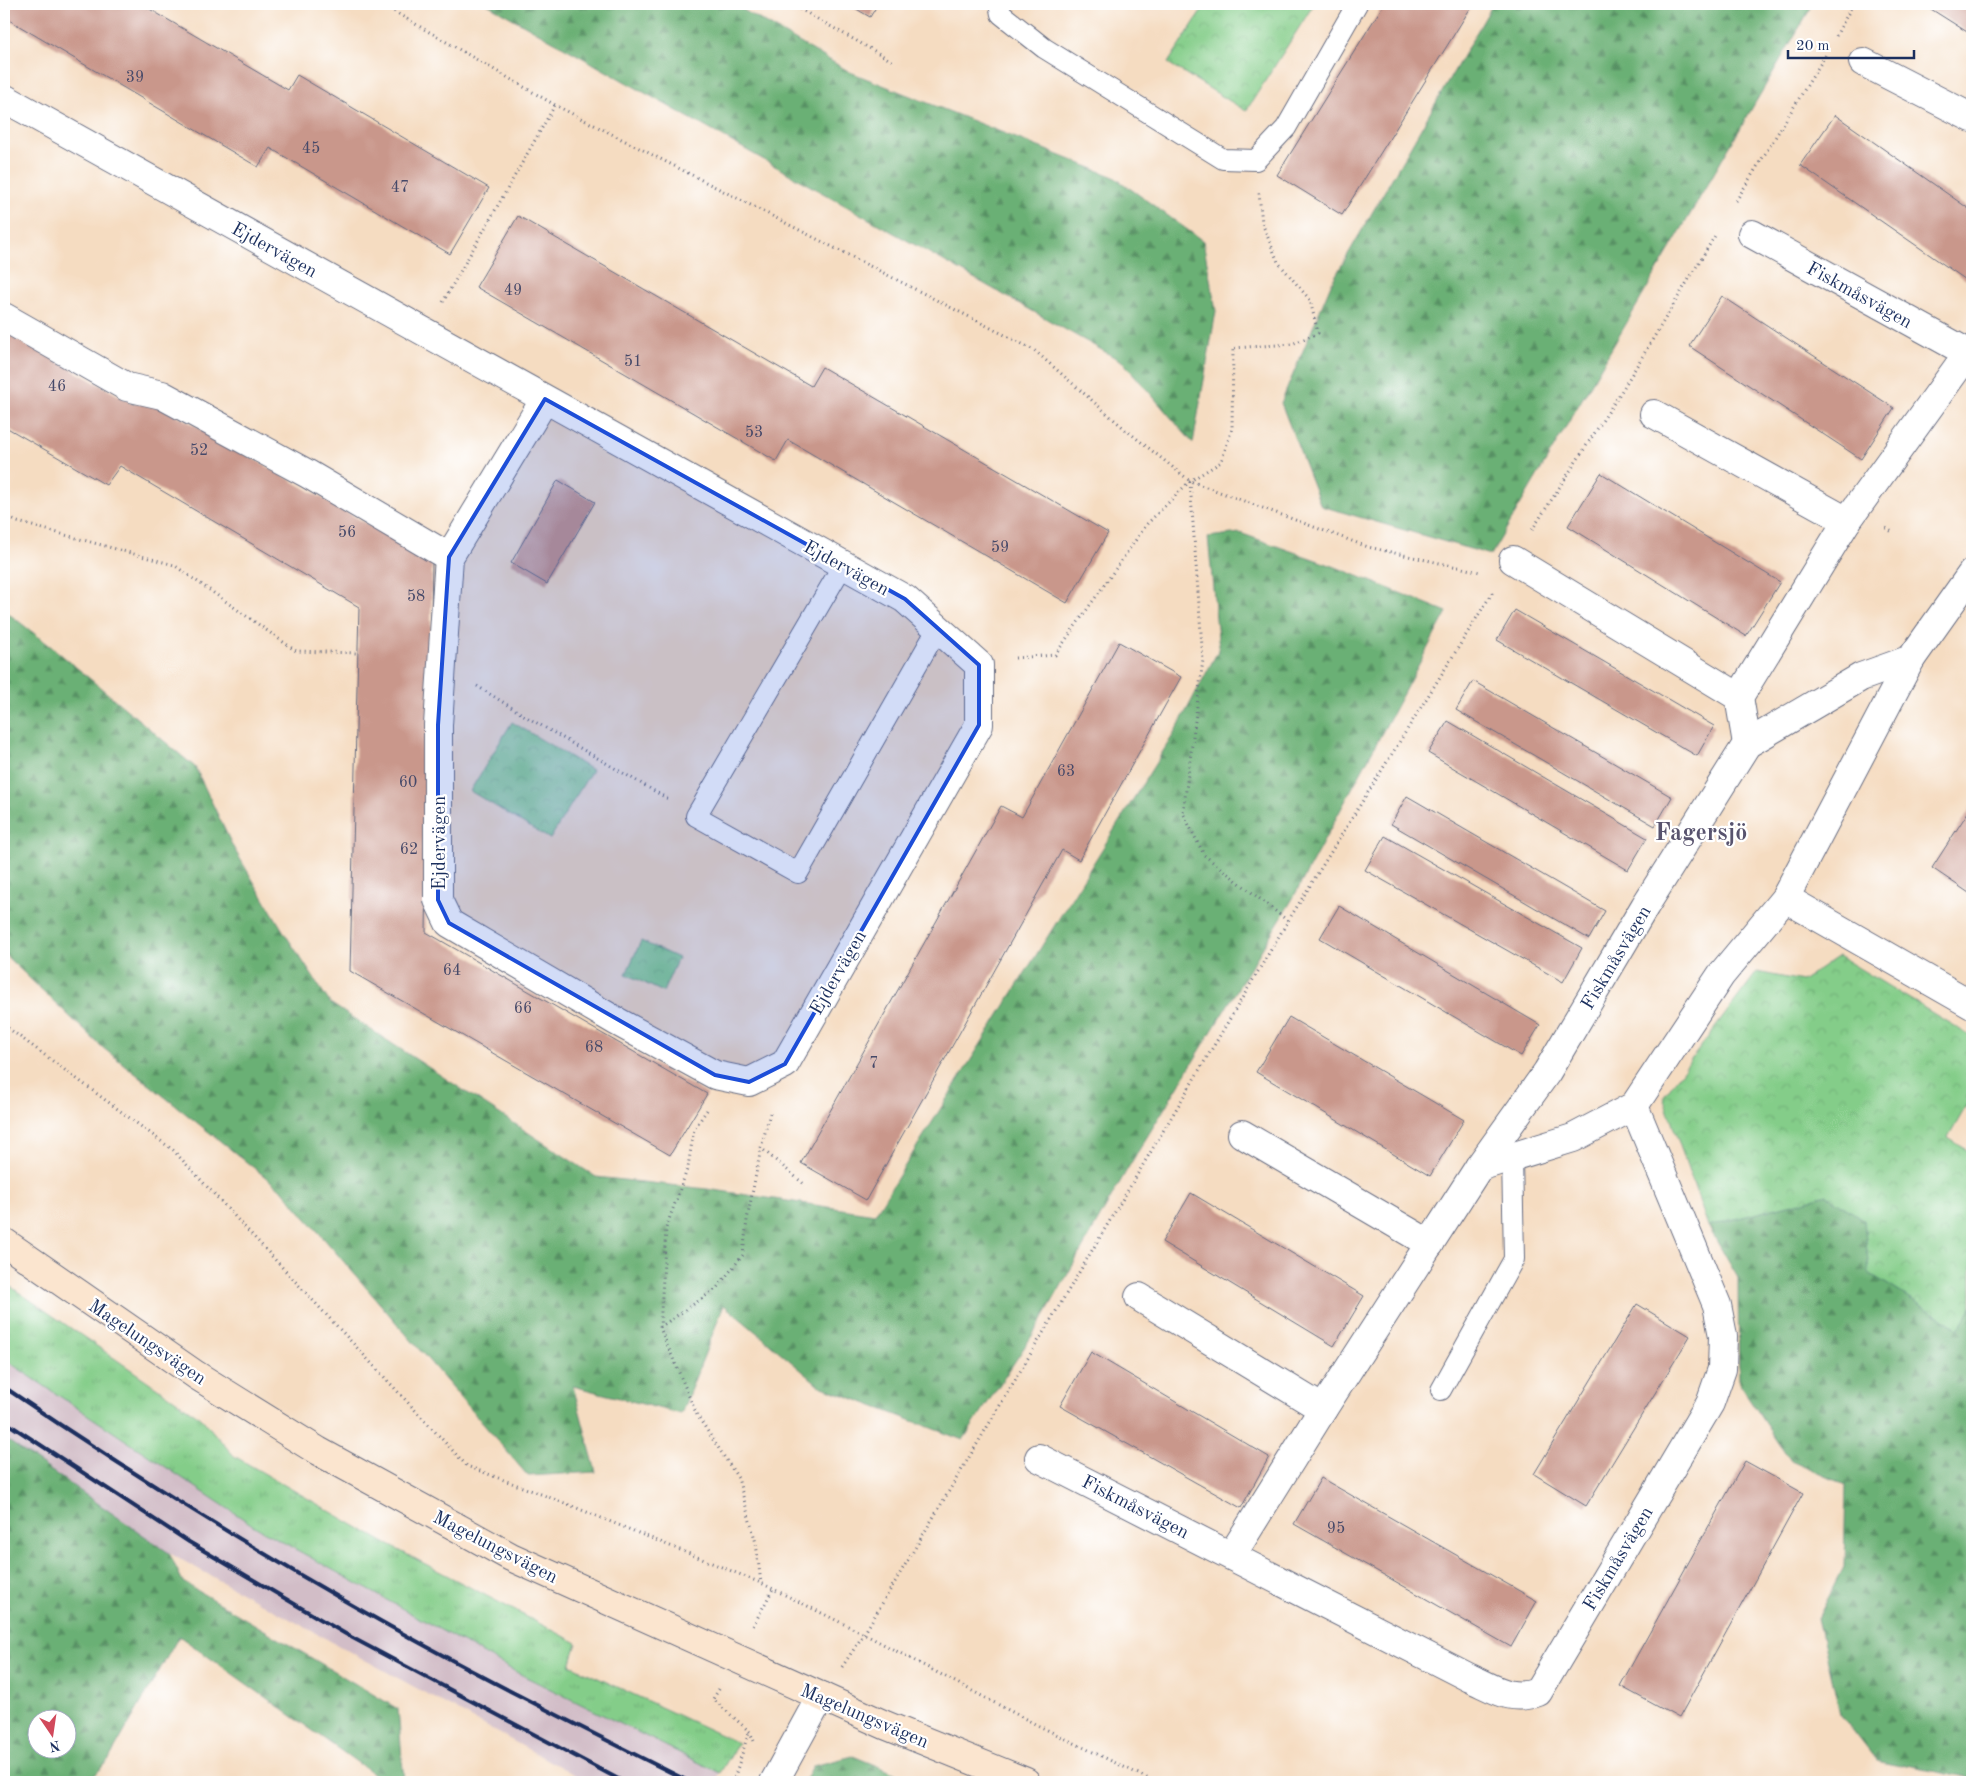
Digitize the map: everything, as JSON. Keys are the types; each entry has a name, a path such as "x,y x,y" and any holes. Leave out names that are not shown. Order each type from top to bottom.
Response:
{"main road":[{"name":"Magelungsvägen","path":"4,1242 196,1375 326,1456 511,1557 821,1696 1026,1782"}],"street":[{"path":"1863,62 1972,118"},
{"name":"Ejdervägen","path":"4,98 905,599 979,665 979,725 785,1064 738,1080 715,1075 616,1021 449,924 438,900 438,725 449,557 545,399"},
{"name":"Fiskmåsvägen","path":"1739,697 1847,521 1970,349 1752,234"},
{"path":"4,317 126,386 162,395 308,474 449,557"},
{"path":"1654,414 1847,521"},
{"path":"1508,568 1739,697 1747,744"},
{"path":"1479,1167 1573,1138 1634,1106 1721,975 1785,898 1911,659 1972,573"},
{"name":"Fiskmåsvägen","path":"1232,1555 1323,1409 1479,1167 1547,1072 1645,906 1747,744 1861,676 1911,659"},
{"path":"1785,898 1972,1005"},
{"name":"Fiskmåsvägen","path":"1039,1458 1470,1678 1508,1695 1525,1697 1538,1692 1710,1402 1722,1369 1723,1336 1717,1305 1634,1106"},
{"path":"1242,1134 1430,1244"},
{"path":"1139,1297 1323,1409"},
{"path":"774,1782 821,1696"}],"lane":[{"path":"999,4 1000,14 1044,48 1223,159 1256,160 1286,128 1357,4"},
{"path":"843,564 696,816 798,873 938,628"},
{"path":"1441,1390 1514,1259 1512,1157"}],"path":[{"path":"380,4 556,105 1034,350 1126,430 1190,481 1368,547 1508,568"},
{"path":"791,4 894,62"},
{"path":"1836,38 1853,4"},
{"path":"1731,208 1831,46"},
{"path":"426,333 556,105"},
{"path":"979,665 1027,656 1055,655 1147,524 1190,481 1221,462 1232,429 1233,348 1292,344 1318,333 1310,300 1278,262 1262,223 1256,160"},
{"path":"864,1634 1288,921 1508,568 1621,392 1716,233"},
{"path":"1190,481 1203,660 1183,813 1204,855 1288,921"},
{"path":"4,516 18,522 174,565 296,651 358,653"},
{"path":"442,663 530,720 696,816"},
{"path":"4,1025 173,1150 467,1466 761,1583 864,1634 1036,1724 1155,1782"},
{"path":"660,1328 716,1289 743,1255 747,1220 761,1148 773,1100 738,1080 694,1129 688,1167 666,1228 660,1328 697,1415 738,1478 756,1543 761,1583"},
{"path":"761,1148 804,1184"},
{"path":"733,1782 750,1732"}],"highlighted area":[{"path":"545,399 905,599 979,665 979,725 785,1064 749,1082 715,1075 449,923 438,900 438,725 449,557"}],"shaded area":[{"path":"4,1359 254,1526 516,1672 720,1773 715,1782 588,1782 169,1553 4,1438"}],"green space":[{"path":"487,4 733,4 850,72 1114,177 1203,241 1216,311 1193,443 1123,362"},
{"path":"1206,4 1314,4 1246,111 1168,63"},
{"path":"1493,4 1813,4 1491,555 1321,506 1281,403 1332,282"},
{"path":"1240,533 1333,566 1447,612 1292,900 1128,1168 1039,1325 963,1440 820,1386 724,1305 681,1414 573,1386 596,1472 528,1476 283,1191 102,1047 4,954 4,610 58,652 195,767 233,847 285,934 330,1003 596,1177 707,1189 875,1214 1175,732 1219,649 1208,537"},
{"path":"512,722 592,770 550,839 470,791"},
{"path":"641,941 678,958 663,992 626,974"},
{"path":"1839,956 1972,1037 1972,1096 1948,1138 1972,1153 1972,1307 1959,1329 1869,1273 1864,1220 1827,1195 1708,1226 1663,1097 1757,972 1802,981"},
{"path":"1827,1195 1864,1220 1869,1273 1959,1329 1972,1307 1972,1779 1876,1760 1840,1714 1818,1618 1844,1567 1846,1485 1791,1461 1739,1383 1738,1278 1708,1226"},
{"path":"4,1282 201,1418 234,1456 385,1543 577,1643 570,1665 738,1743 720,1773 516,1672 254,1526 4,1359"},
{"path":"4,1438 169,1553 183,1582 398,1709 404,1782 385,1782 179,1636 109,1759 89,1782 4,1782"},
{"path":"853,1756 916,1782 804,1782 813,1766"}],"building":[{"path":"4,4 141,4 288,90 297,75 489,188 450,254 270,148 258,167 4,17"},
{"path":"848,4 878,4 870,17"},
{"path":"1384,4 1473,4 1342,215 1277,175"},
{"path":"1923,4 1972,4 1972,35"},
{"path":"1835,115 1972,211 1972,284 1800,165"},
{"path":"518,216 811,386 822,367 1108,533 1067,603 788,440 776,461 476,287"},
{"path":"1722,296 1894,408 1861,459 1689,346"},
{"path":"4,332 134,404 152,401 432,561 426,932 707,1094 670,1155 350,971 359,607 120,466 106,485 4,426"},
{"path":"1601,473 1780,582 1746,636 1568,526"},
{"path":"558,480 595,502 547,584 511,563"},
{"path":"1515,610 1714,726 1697,756 1497,640"},
{"path":"1119,642 1181,677 1079,860 1062,850 866,1200 801,1163 1001,806 1022,817"},
{"path":"1473,681 1672,797 1655,826 1456,710"},
{"path":"1448,721 1647,838 1628,870 1428,753"},
{"path":"1407,796 1605,911 1589,939 1391,824"},
{"path":"1972,806 1972,895 1932,868"},
{"path":"1385,836 1582,948 1563,982 1365,870"},
{"path":"1339,906 1540,1025 1521,1056 1320,938"},
{"path":"1289,1017 1464,1120 1430,1176 1256,1072"},
{"path":"1191,1193 1364,1296 1334,1346 1162,1242"},
{"path":"1637,1304 1690,1336 1586,1506 1534,1474"},
{"path":"1091,1352 1269,1457 1241,1508 1060,1406"},
{"path":"1745,1461 1803,1493 1679,1718 1620,1686"},
{"path":"1321,1478 1537,1601 1511,1647 1294,1524"}],"railway":[{"path":"4,1387 176,1499 352,1605 477,1674 690,1782"},
{"path":"4,1421 189,1542 349,1636 624,1782"}],"district":[{"name":"Fagersjö","path":"1701,832"}]}
